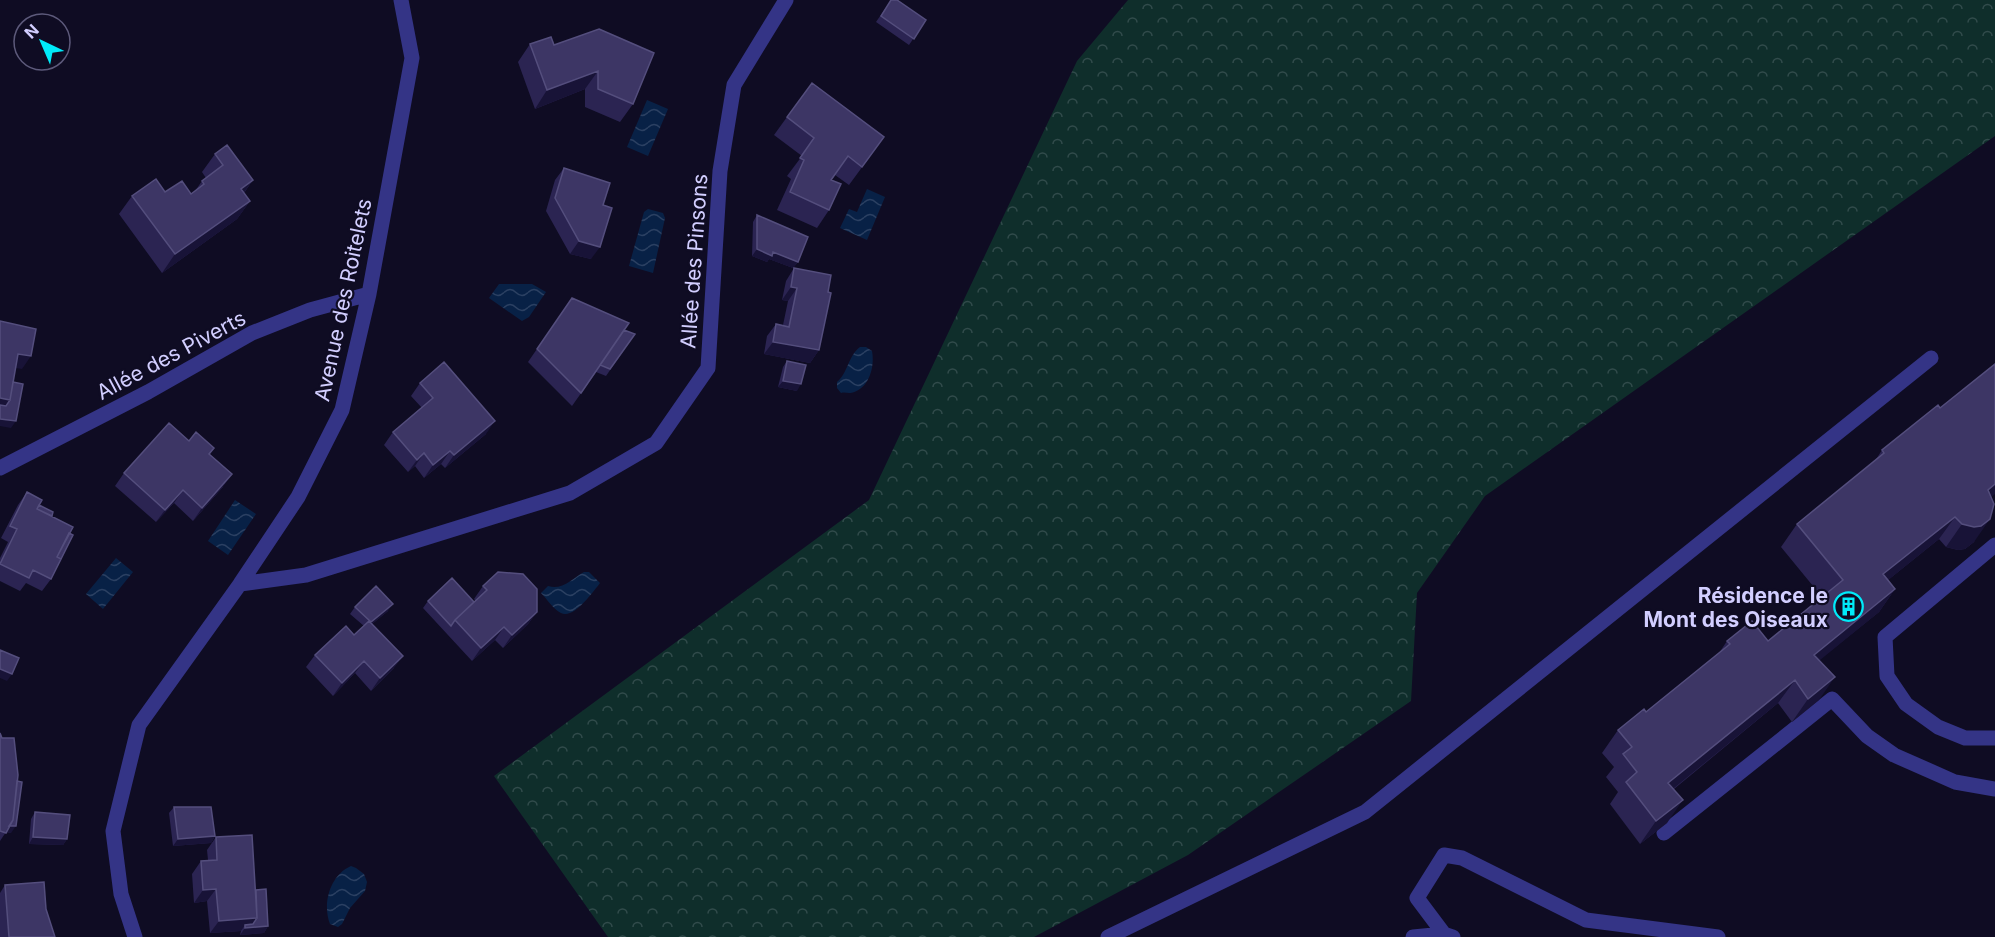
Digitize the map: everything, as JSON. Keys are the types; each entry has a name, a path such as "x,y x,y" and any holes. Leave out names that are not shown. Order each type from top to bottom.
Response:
{"street":[{"name":"Avenue des Roitelets","path":"135,937 121,894 113,831 139,725 240,584 298,497 342,410 369,294 412,58 402,0"},
{"name":"Allée des Pinsons","path":"240,584 306,575 570,493 656,443 708,368 720,171 734,85 786,0"},
{"name":"Allée des Piverts","path":"0,468 148,392 252,333 310,310 369,294"},
{"path":"1108,937 1365,812 1931,358"},
{"path":"1995,545 1885,637 1887,676 1906,704 1938,727 1965,738 1995,738"},
{"path":"1664,834 1832,699 1867,735 1894,755 1955,782 1995,789"},
{"path":"1449,935 1417,898 1444,855 1462,858 1586,920 1718,937"},
{"path":"1413,937 1449,935"}],"green space":[{"path":"1128,0 1995,0 1995,136 1485,496 1417,593 1411,701 1188,855 1034,937 608,937 494,776 869,500 1077,61"}],"water":[{"path":"647,100 668,109 648,156 627,147"},
{"path":"867,189 885,197 867,240 840,228 849,209 857,212"},
{"path":"648,209 663,213 665,218 653,273 629,266 644,212"},
{"path":"499,284 532,284 546,292 529,317 522,321 489,298"},
{"path":"860,347 866,347 872,351 869,377 857,391 841,393 837,388 837,382"},
{"path":"235,500 256,514 228,555 208,541"},
{"path":"116,558 133,572 103,609 86,594"},
{"path":"584,572 589,572 600,583 571,613 558,611 541,593 548,586 558,587"},
{"path":"351,866 364,874 367,882 365,891 350,908 338,927 330,924 328,899 333,883 344,870"}],"building":[{"path":"891,0 897,0 926,20 914,39 881,16"},
{"path":"599,29 654,53 633,104 598,89 598,71 547,90 530,44 551,37 554,45"},
{"path":"812,83 884,137 862,167 848,156 831,180 841,184 829,210 790,192 804,160 800,158 814,138 787,117"},
{"path":"227,145 253,180 241,189 250,201 175,254 132,196 156,179 165,192 182,181 191,194 204,184 202,181 223,165 215,154"},
{"path":"564,168 610,183 603,205 612,208 600,247 579,241 555,198"},
{"path":"757,215 808,237 798,262 773,252 772,256 757,249"},
{"path":"794,268 831,275 828,292 831,293 819,350 773,342 776,324 789,327 797,288 791,287"},
{"path":"572,298 629,323 581,393 537,349"},
{"path":"0,321 36,329 31,356 18,354 10,400 0,398"},
{"path":"624,330 635,334 610,369 600,365"},
{"path":"787,361 806,365 801,384 783,381"},
{"path":"444,362 495,421 454,455 450,451 433,465 424,453 417,460 393,432 433,398 420,383"},
{"name":"Résidence le Mont des Oiseaux","path":"1995,364 1995,484 1988,490 1994,504 1990,519 1981,526 1974,527 1962,524 1955,517 1883,574 1895,589 1814,655 1835,677 1808,699 1795,680 1668,783 1683,800 1656,821 1626,782 1637,772 1623,754 1632,747 1618,730 1644,709 1646,712 1730,644 1727,641 1752,621 1768,641 1843,580 1797,524 1884,453 1882,450 1938,405 1940,408"},
{"path":"13,382 23,384 16,421 0,419 0,405 6,406 10,400"},
{"path":"169,423 189,441 196,432 214,448 209,454 232,474 202,508 183,490 165,510 124,473"},
{"path":"27,492 42,500 37,509 73,527 57,557 61,559 51,579 33,570 29,578 0,564 17,529 10,526"},
{"path":"39,505 53,512 52,516 37,509"},
{"path":"69,533 73,535 61,559 57,557"},
{"path":"498,572 523,574 537,589 537,612 512,635 504,627 481,648 455,620 487,590 483,586"},
{"path":"452,578 474,602 451,626 428,601"},
{"path":"376,586 393,604 371,622 355,607"},
{"path":"369,621 403,656 380,678 364,661 342,683 315,655 346,626 354,635"},
{"path":"0,650 19,658 12,674 0,669"},
{"path":"0,733 2,738 14,738 18,775 13,820 6,833 0,831"},
{"path":"17,781 22,782 16,826 9,826 13,820"},
{"path":"174,807 211,807 215,836 178,839"},
{"path":"35,812 70,815 67,839 33,837"},
{"path":"252,835 257,918 219,921 216,889 203,890 201,861 217,860 216,837"},
{"path":"44,882 46,909 55,937 9,937 5,885"},
{"path":"266,889 268,926 245,928 245,925 253,924 257,918 256,890"}],"place":[{"name":"Résidence le Mont des Oiseaux","path":"1849,607"}]}
